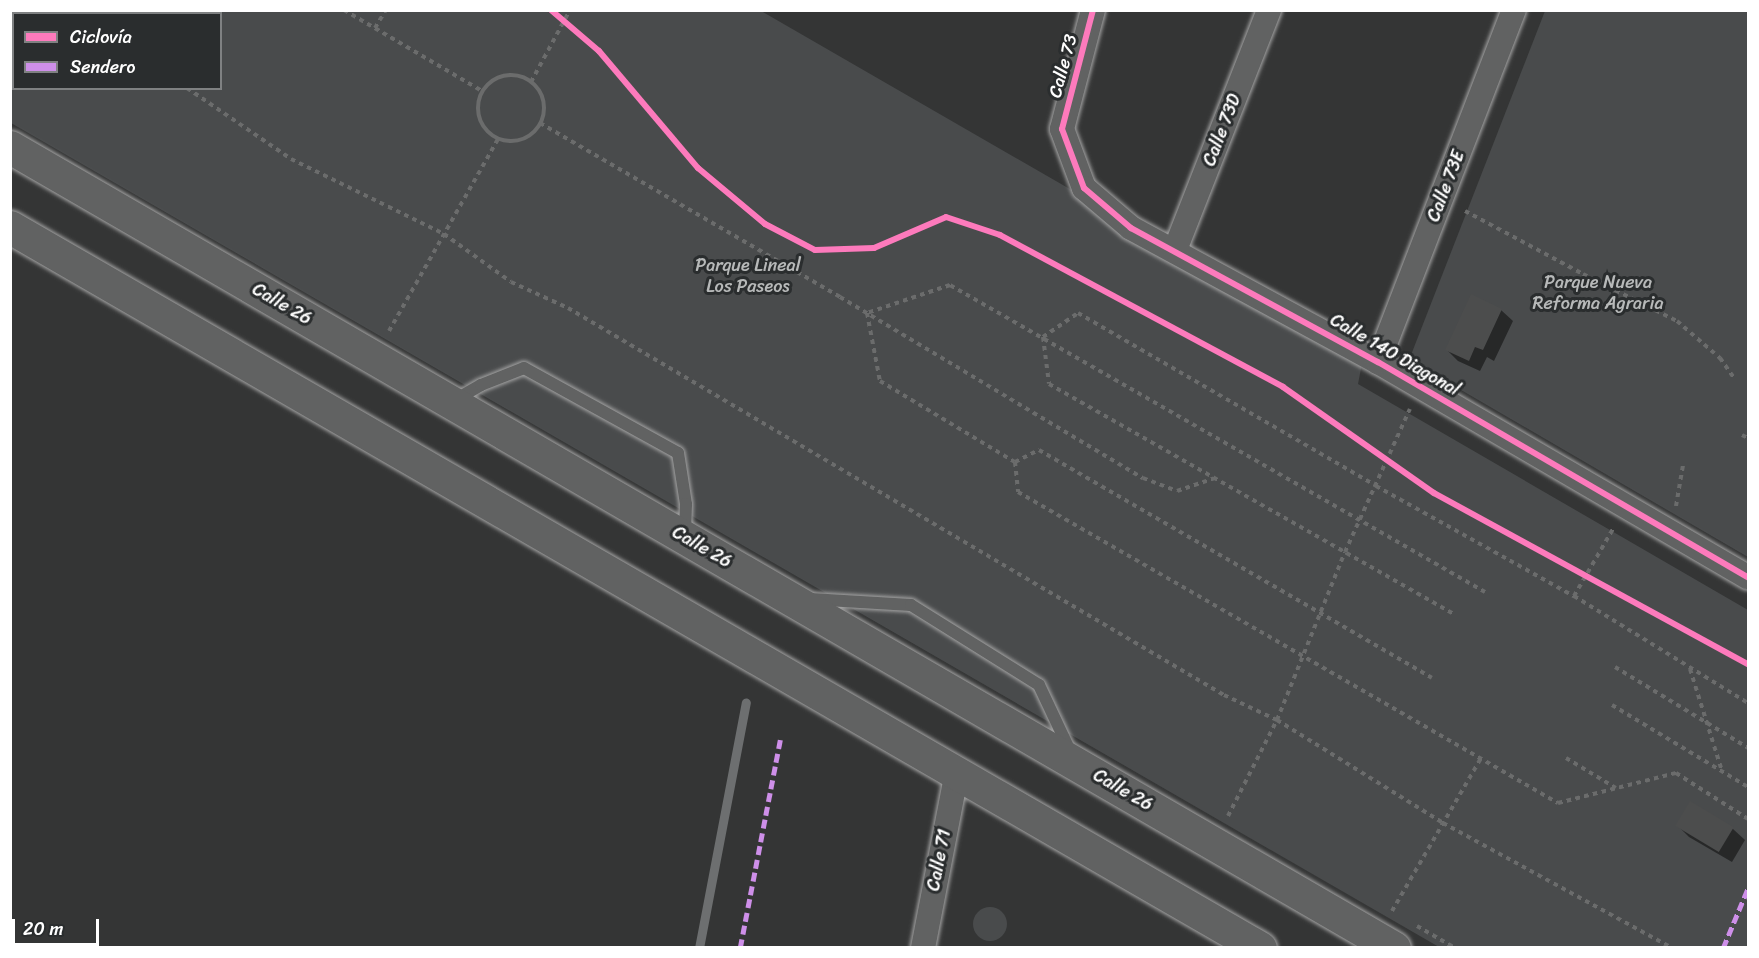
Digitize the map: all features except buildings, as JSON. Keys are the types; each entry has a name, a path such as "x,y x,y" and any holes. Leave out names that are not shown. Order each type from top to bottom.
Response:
{"main road":[{"name":"Calle 26","path":"10,147 1394,948"},
{"path":"10,227 1260,948"}],"street":[{"name":"Calle 73","path":"1062,129 1092,10"},
{"name":"Calle 73D","path":"1176,250 1269,10"},
{"name":"Calle 73E","path":"1378,362 1514,10"},
{"name":"Calle 140 Diagonal","path":"1062,129 1084,188 1131,228 1176,250 1378,362 1749,577"},
{"name":"Calle 71","path":"923,948 957,772"}],"lane":[{"path":"451,402 481,385 524,368 678,453 686,504 685,537"},
{"path":"790,597 911,605 1039,685 1075,763"}],"path":[{"path":"344,10 482,91"},
{"path":"375,28 386,10"},
{"path":"531,82 570,10"},
{"path":"557,17 573,30"},
{"path":"521,76 531,82 542,96 544,105 540,123 534,131 517,141 498,139 488,133 478,113 478,102 482,91 499,77 521,76"},
{"path":"190,90 291,159 444,234 511,282 568,308 1224,695 1276,720 1443,823 1672,948"},
{"path":"540,123 1143,478 1177,491 1214,478"},
{"path":"388,331 498,139"},
{"path":"1463,210 1582,274 1677,321 1720,358 1734,378"},
{"path":"867,314 950,285 1485,592"},
{"path":"1043,338 1078,312 1376,486 1574,596 1749,703"},
{"path":"867,314 880,381 1015,462"},
{"path":"1043,338 1049,384 1455,615"},
{"path":"1228,817 1276,720 1300,655 1321,613 1345,552 1420,387"},
{"path":"1742,435 1749,438"},
{"path":"1015,462 1039,450 1432,678"},
{"path":"1377,453 1396,466"},
{"path":"1015,462 1018,492 1557,803 1676,773 1749,819"},
{"path":"1675,508 1683,465"},
{"path":"1574,596 1626,506"},
{"path":"1577,569 1597,580"},
{"path":"1615,667 1749,748"},
{"path":"1690,668 1723,772"},
{"path":"1612,705 1749,787"},
{"path":"1392,911 1480,758"},
{"path":"1566,758 1617,788"}],"green space":[{"name":"Parque Lineal Los Paseos","path":"11,11 761,11 1363,358 1358,384 1748,610 1748,947 1439,947 11,123"},
{"name":"Parque Nueva Reforma Agraria","path":"1545,11 1748,11 1748,557 1413,362 1411,355"},
{"path":"990,907 1002,912 1007,924 1002,936 990,941 978,936 973,924 978,912"}],"waterway":[{"path":"699,948 746,702"}],"marked path":[{"path":"740,948 780,740"},
{"path":"1723,948 1748,888"}],"cycle path":[{"path":"551,10 599,51 698,168 765,224 815,250 874,248 946,217 1000,235 1283,387 1434,493 1748,664"},
{"path":"1093,10 1062,129 1084,188 1131,228 1378,362 1748,577"}]}
